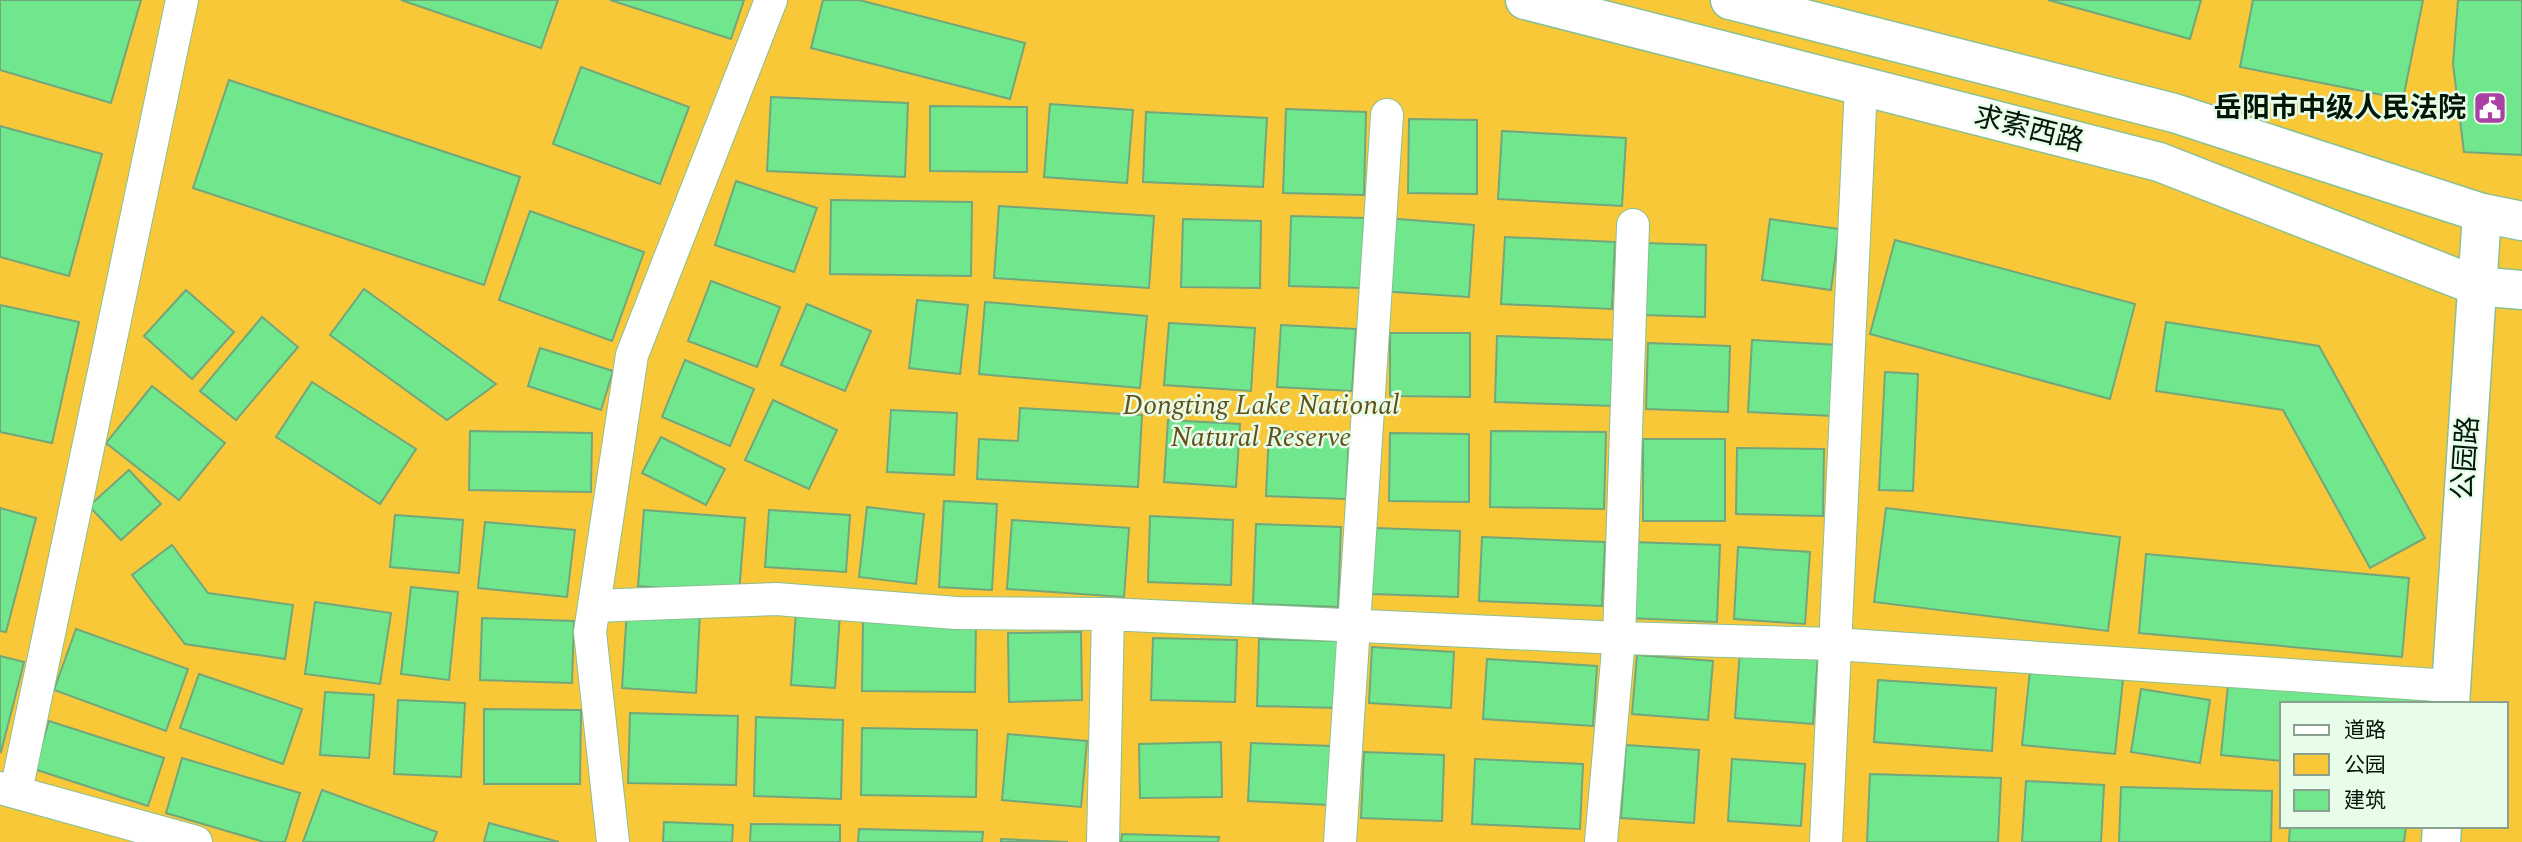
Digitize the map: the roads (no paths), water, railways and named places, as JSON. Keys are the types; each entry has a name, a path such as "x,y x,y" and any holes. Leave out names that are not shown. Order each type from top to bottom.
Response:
{"main road":[{"name":"求索西路","path":"1525,0 2159,162 2477,286 2522,290"},
{"name":"求索西路","path":"1730,0 2174,113 2482,212 2522,221"},
{"name":"公园路","path":"2451,695 2482,212"}],"street":[{"path":"183,0 8,790 195,842"},
{"path":"613,842 590,632 632,355 771,0"},
{"path":"1826,842 1861,86"},
{"path":"1340,842 1387,115"},
{"path":"1601,842 1619,638 1633,225"},
{"path":"594,606 776,599 956,612 1108,614 1619,638 1835,644 2451,695"},
{"path":"1103,842 1108,614"}],"place":[{"name":"岳阳市中级人民法院","path":"2490,108"}],"park label":[{"name":"Dongting Lake National Natural Reserve","path":"1261,421"}]}
